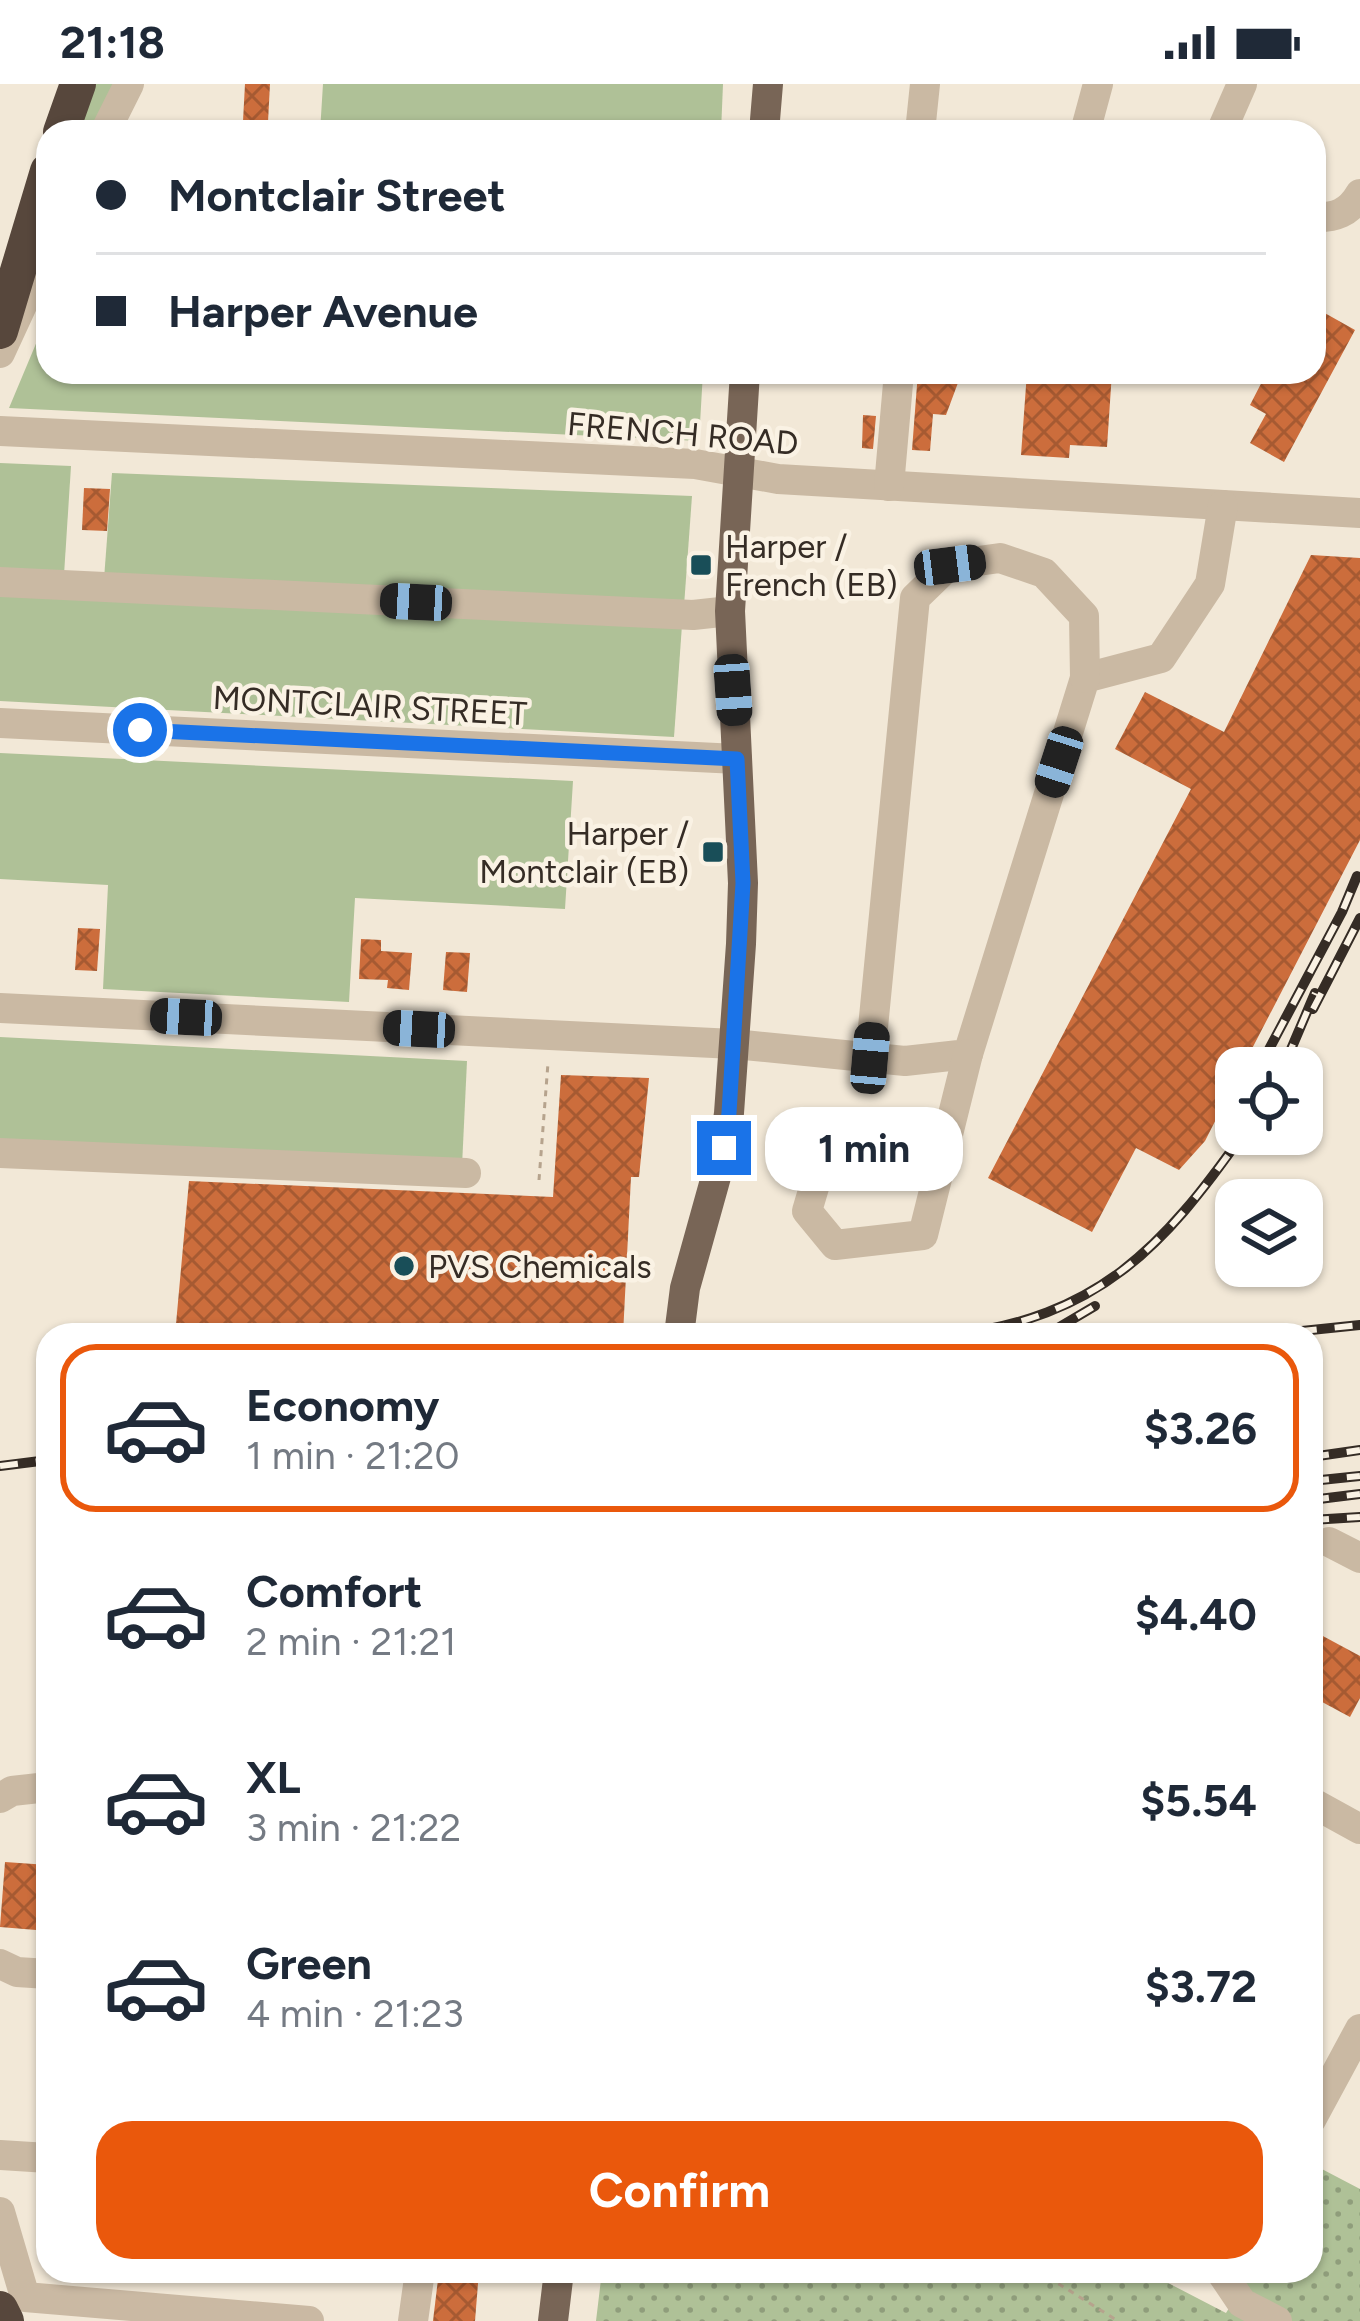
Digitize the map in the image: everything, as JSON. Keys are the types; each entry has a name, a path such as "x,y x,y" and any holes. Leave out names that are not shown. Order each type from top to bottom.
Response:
{"highway":[{"path":"65,120 78,84"},
{"path":"0,331 36,211"}],"main road":[{"path":"765,120 768,84"},
{"path":"681,1323 685,1288 724,1148 734,1044 743,883 730,611 744,384"},
{"path":"553,2321 558,2283"}],"street":[{"path":"111,120 129,84"},
{"path":"921,120 925,84"},
{"path":"1088,120 1098,84"},
{"path":"1226,120 1242,84"},
{"path":"1326,216 1347,210 1360,195"},
{"path":"0,353 36,293"},
{"path":"890,486 898,384"},
{"name":"FRENCH ROAD","path":"0,431 695,464 778,479 1360,513"},
{"path":"1084,678 1161,658 1210,584 1223,505"},
{"path":"870,1058 915,598 950,565 1000,559 1044,573 1084,616 1084,678 968,1054 923,1235 835,1245 807,1211 815,1184 830,1160 871,1153 943,1151"},
{"path":"0,582 669,614 730,611"},
{"name":"MONTCLAIR STREET","path":"0,723 737,759"},
{"path":"0,1008 734,1044 905,1061 968,1054"},
{"path":"0,1153 466,1173"},
{"path":"1329,1542 1360,1558"},
{"path":"0,1798 12,1791 36,1788"},
{"path":"1323,1809 1360,1829"},
{"path":"0,1964 36,1973"},
{"path":"1323,2098 1360,2030"},
{"path":"0,2155 36,2157"},
{"path":"0,2212 10,2309 309,2321"},
{"path":"413,2321 419,2283"},
{"path":"1229,2283 1242,2303 1277,2321"}],"path":[{"path":"539,1180 548,1055"},
{"path":"1056,2283 1118,2321"},
{"path":"1102,2314 1106,2321"}],"green space":[{"path":"93,84 115,84 97,120 80,120"},
{"path":"323,84 723,84 722,120 321,120"},
{"path":"36,344 36,384 702,384 699,441 9,408"},
{"path":"0,463 71,466 64,575 0,571"},
{"path":"112,473 692,496 684,606 104,579"},
{"path":"0,592 682,625 674,737 0,701"},
{"path":"0,753 573,781 565,909 355,898 349,1002 103,989 108,885 0,879"},
{"path":"0,1037 467,1061 462,1166 0,1141"},
{"path":"1323,2170 1360,2189 1360,2321 596,2321 601,2283 1168,2283 1226,2313 1245,2283 1323,2283"}],"building":[{"path":"245,84 270,84 268,120 243,120"},
{"path":"1326,314 1355,330 1326,384"},
{"path":"917,384 958,384 946,415 933,414 930,451 912,450"},
{"path":"1026,384 1111,384 1107,447 1070,445 1069,458 1021,455"},
{"path":"1261,384 1326,384 1284,462 1250,443 1266,414 1250,405"},
{"path":"863,415 876,416 873,449 862,448"},
{"path":"84,488 110,489 107,531 82,530"},
{"path":"1311,555 1360,558 1360,840 1253,1047 1215,1047 1215,1121 1205,1141 1179,1170 1136,1148 1092,1232 988,1178 1191,789 1115,749 1145,692 1224,732"},
{"path":"78,928 100,929 97,971 75,970"},
{"path":"361,939 381,940 381,951 412,953 409,990 387,988 388,980 359,979"},
{"path":"446,952 470,953 467,992 443,990"},
{"name":"PVS Chemicals","path":"561,1075 649,1078 639,1177 631,1177 624,1323 176,1323 189,1181 553,1197"},
{"path":"1323,1636 1360,1656 1360,1698 1350,1717 1323,1702"},
{"path":"5,1862 36,1864 36,1930 0,1927"},
{"path":"438,2283 478,2283 475,2321 433,2321"}],"railway":[{"path":"1270,1047 1357,876"},
{"path":"1313,1009 1360,918"},
{"path":"1292,1047 1315,993"},
{"path":"1012,1323 1086,1294 1122,1271 1184,1211 1228,1155"},
{"path":"1066,1323 1095,1306"},
{"path":"1323,1329 1360,1325"},
{"path":"1323,1455 1360,1450"},
{"path":"0,1466 36,1462"},
{"path":"1323,1480 1360,1476"},
{"path":"1323,1499 1360,1494"},
{"path":"1323,1519 1360,1517"}],"place":[{"name":"Harper / French (EB)","path":"701,565"},
{"name":"Harper / Montclair (EB)","path":"713,852"},
{"name":"PVS Chemicals","path":"404,1266"}],"route":[{"path":"140,730 737,759 741,944 724,1148"}]}
